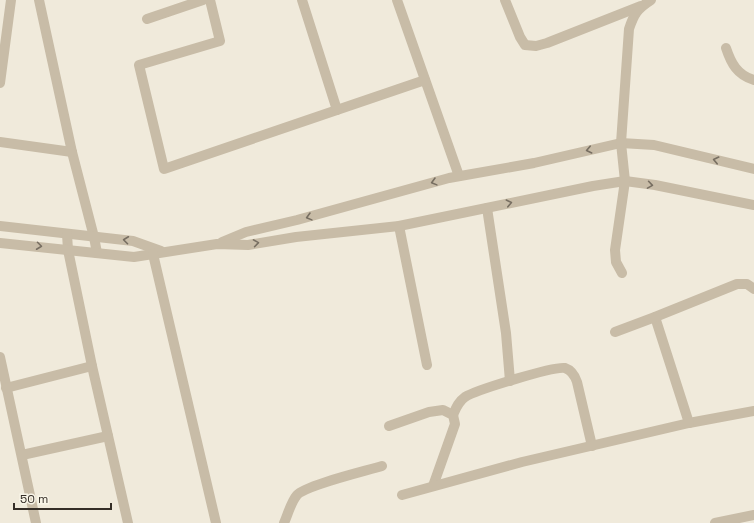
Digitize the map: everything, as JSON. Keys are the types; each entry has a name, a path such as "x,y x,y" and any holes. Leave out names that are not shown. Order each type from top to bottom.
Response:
{"street":[{"path":"0,83 11,0"},
{"path":"39,0 72,152 97,253"},
{"path":"146,19 203,0"},
{"path":"210,0 220,41 139,65 164,169 425,80"},
{"path":"302,0 337,110"},
{"path":"397,0 459,176"},
{"path":"506,0 520,38 525,46 536,46 547,43 641,6 651,0"},
{"path":"622,273 616,262 615,250 625,181 621,143 629,30 634,16 641,6"},
{"path":"726,48 731,63 740,73 754,80"},
{"path":"0,142 72,152"},
{"path":"217,244 246,232 459,176 534,163 621,143 654,145 754,169"},
{"path":"0,243 134,257 217,244 248,245 296,237 399,226 593,186 625,181 655,185 754,205"},
{"path":"487,208 506,333 510,381"},
{"path":"0,226 133,241 158,253"},
{"path":"399,226 427,365"},
{"path":"67,234 68,250 92,366 128,523"},
{"path":"158,253 216,523"},
{"path":"615,332 737,284 747,284 754,289"},
{"path":"656,317 689,423"},
{"path":"0,357 36,523"},
{"path":"6,388 92,366"},
{"path":"433,486 455,424 453,415 457,405 464,398 475,392 558,368 567,369 574,374 592,446"},
{"path":"389,426 429,412 443,410 453,415"},
{"path":"402,495 592,446 689,423 754,411"},
{"path":"22,455 108,436"},
{"path":"284,523 289,509 298,494 311,487 382,466"},
{"path":"715,523 754,515"}]}
